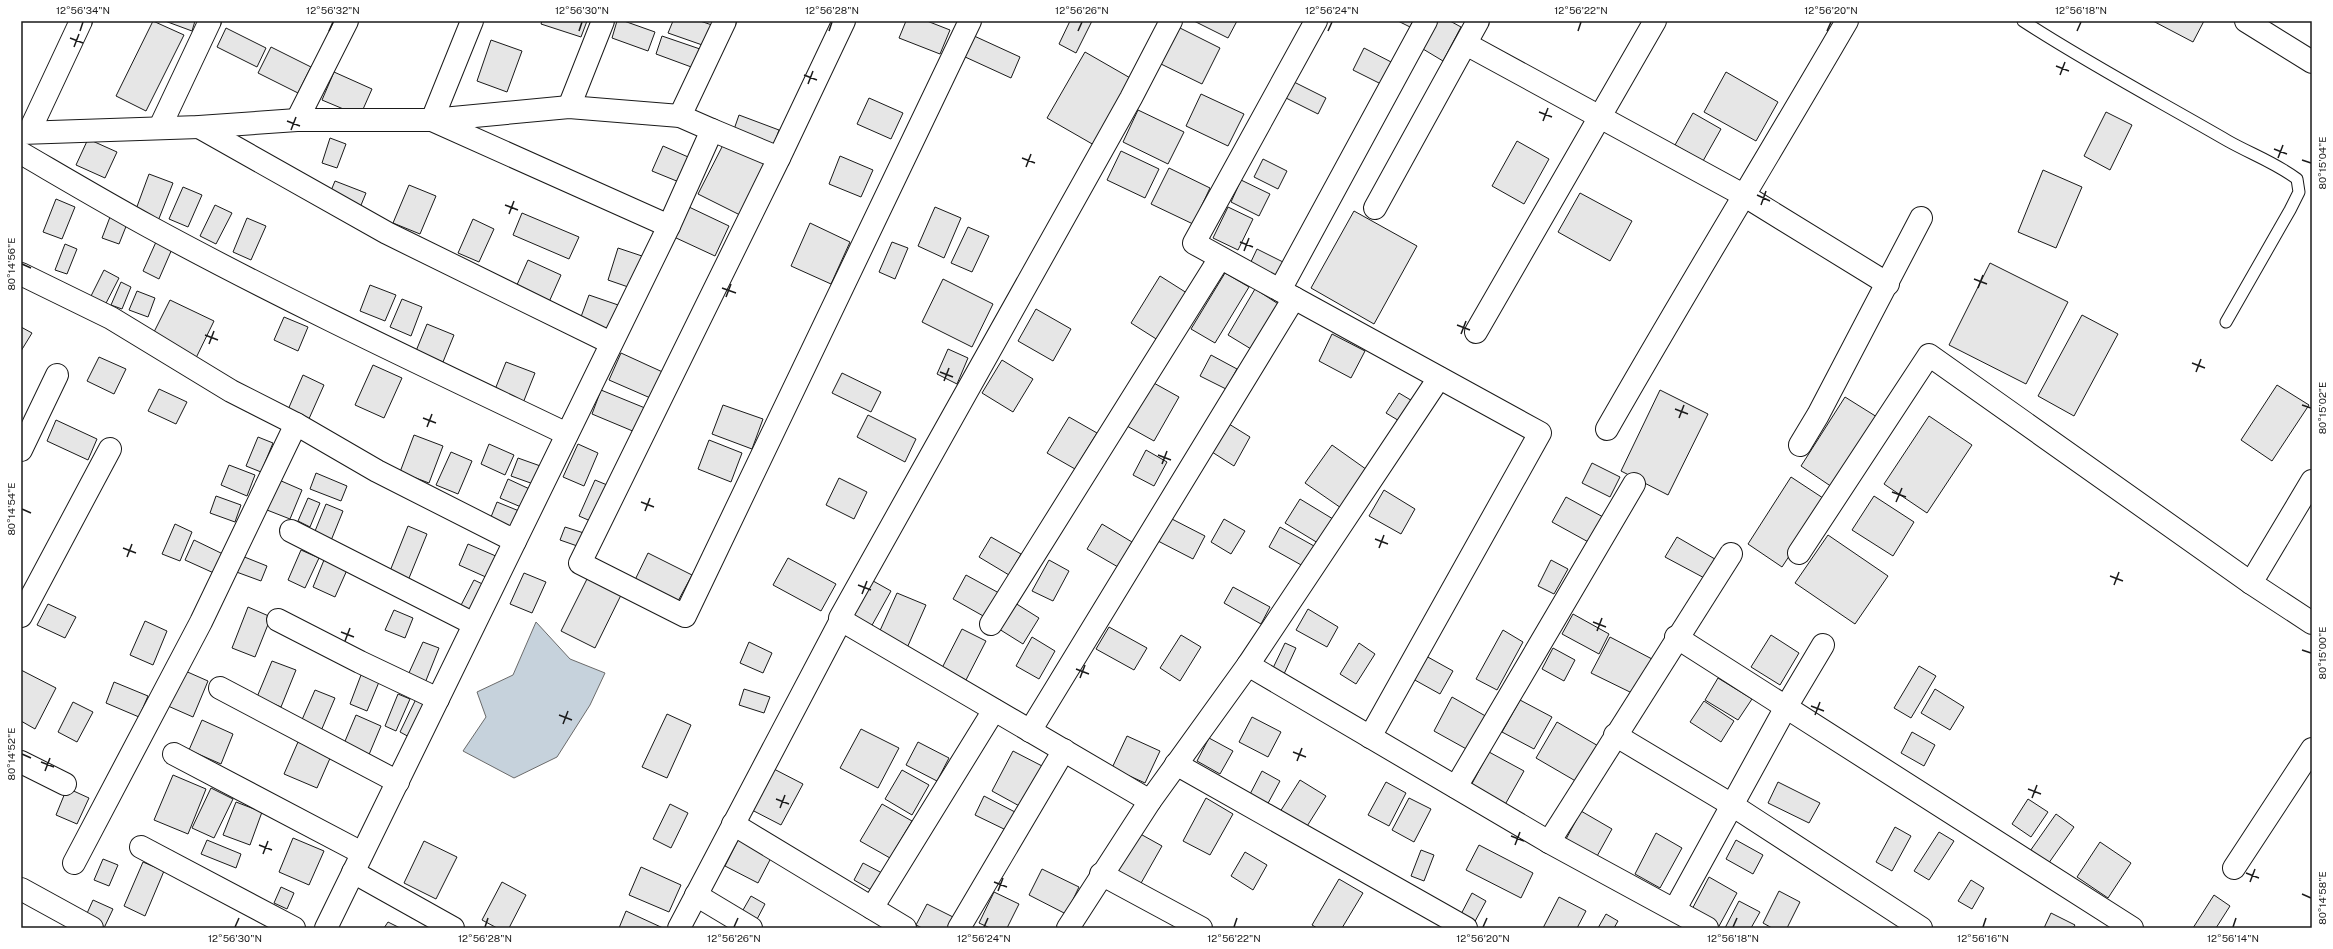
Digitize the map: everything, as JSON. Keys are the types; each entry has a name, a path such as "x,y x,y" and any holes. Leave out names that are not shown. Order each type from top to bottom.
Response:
{"street":[{"path":"81,21 25,133 160,127 199,127 297,120 432,120 569,107 680,116 779,158"},
{"path":"160,127 210,21"},
{"path":"297,120 347,21"},
{"path":"432,120 472,21"},
{"path":"569,107 603,21"},
{"path":"680,116 725,21"},
{"path":"844,21 779,158 580,563 685,616 970,21"},
{"path":"679,928 841,620 844,611 1131,98 1171,21"},
{"path":"1316,21 1194,243 1540,433 1370,737"},
{"path":"1030,731 1287,294 1426,21"},
{"path":"1375,208 1478,21"},
{"path":"1476,332 1655,21"},
{"path":"1607,429 1684,293 1745,196 1847,21"},
{"path":"2246,21 2312,62"},
{"path":"1466,44 1599,118 1745,196 1888,284"},
{"path":"432,120 668,226"},
{"path":"199,127 387,232 611,343"},
{"path":"326,928 668,226 712,130"},
{"path":"21,153 150,227 282,295 567,434"},
{"path":"1800,445 1818,416 1921,218"},
{"path":"991,624 1220,258"},
{"path":"21,274 111,318 231,392 296,424 377,472 515,541"},
{"path":"1799,553 1929,355 2251,583 2312,623"},
{"path":"21,450 57,375"},
{"path":"1068,928 1101,874 1150,801 1248,665 1440,378"},
{"path":"74,863 201,622 296,424"},
{"path":"21,616 110,449"},
{"path":"2251,583 2312,481"},
{"path":"1456,787 1634,484"},
{"path":"291,531 474,624"},
{"path":"1549,842 1676,637 1731,554"},
{"path":"278,620 360,662 438,699"},
{"path":"841,620 1150,801"},
{"path":"1676,637 2132,928"},
{"path":"1675,909 1786,707 1823,645"},
{"path":"1248,665 1549,842 1675,909 1707,928"},
{"path":"220,688 398,782"},
{"path":"872,908 994,710"},
{"path":"1616,735 1732,805 1921,928"},
{"path":"2234,868 2312,749"},
{"path":"959,928 1064,750"},
{"path":"174,754 358,863 453,928"},
{"path":"21,762 65,784"},
{"path":"1176,764 1466,928"},
{"path":"733,824 905,928"},
{"path":"141,847 294,928"},
{"path":"1101,874 1201,928"},
{"path":"21,889 92,928"},
{"path":"696,895 751,928"}],"lane":[{"path":"2023,21 2061,45 2235,145 2285,170 2297,179 2299,192 2226,322"}],"shaded area":[{"path":"536,622 570,659 605,673 590,705 557,757 514,778 463,751 486,717 477,692 513,675"}],"building":[{"path":"153,21 184,35 146,111 116,96"},
{"path":"165,21 195,21 192,31"},
{"path":"542,21 587,21 581,37 541,24"},
{"path":"617,21 624,21 655,32 648,51 612,38"},
{"path":"673,21 700,21 715,26 708,47 668,33"},
{"path":"906,21 927,21 950,30 940,54 899,38"},
{"path":"1070,21 1092,21 1076,53 1059,44"},
{"path":"1194,21 1237,21 1228,38"},
{"path":"1398,21 1413,21 1410,27"},
{"path":"1438,21 1450,21 1461,27 1443,61 1423,49"},
{"path":"2153,21 2204,21 2193,42"},
{"path":"1178,27 1220,48 1202,84 1161,64"},
{"path":"226,28 266,48 257,67 217,47"},
{"path":"972,35 1020,57 1011,78 963,56"},
{"path":"662,36 700,49 694,68 656,54"},
{"path":"491,40 522,51 507,92 477,81"},
{"path":"271,47 311,67 298,93 258,73"},
{"path":"1364,48 1395,64 1385,86 1353,70"},
{"path":"1085,52 1132,79 1094,145 1047,118"},
{"path":"334,72 372,89 360,116 322,100"},
{"path":"1726,72 1778,102 1756,141 1704,112"},
{"path":"1294,82 1326,98 1318,114 1286,98"},
{"path":"1201,94 1244,114 1228,146 1186,126"},
{"path":"869,98 903,113 891,139 857,124"},
{"path":"1138,110 1184,132 1168,164 1123,142"},
{"path":"2106,112 2132,125 2110,170 2084,156"},
{"path":"1693,113 1721,129 1703,161 1675,145"},
{"path":"739,115 779,130 771,153 731,138"},
{"path":"330,138 346,144 337,168 322,163"},
{"path":"88,139 117,152 105,178 76,165"},
{"path":"1517,141 1549,159 1524,204 1492,186"},
{"path":"724,143 765,164 740,215 698,194"},
{"path":"663,146 695,160 684,184 652,171"},
{"path":"1121,151 1159,169 1145,198 1107,180"},
{"path":"840,156 873,170 861,197 829,184"},
{"path":"1263,159 1287,171 1278,189 1254,177"},
{"path":"1169,168 1210,188 1193,224 1151,204"},
{"path":"2043,170 2082,187 2056,248 2018,232"},
{"path":"149,174 173,183 158,221 135,212"},
{"path":"1241,180 1270,194 1259,216 1231,202"},
{"path":"335,181 366,193 359,210 328,198"},
{"path":"409,185 436,196 420,234 393,223"},
{"path":"183,187 202,195 188,227 169,219"},
{"path":"1580,193 1632,221 1610,261 1558,232"},
{"path":"56,199 75,207 62,239 43,232"},
{"path":"215,205 232,213 216,244 200,236"},
{"path":"689,207 729,226 715,256 674,237"},
{"path":"935,207 961,218 944,258 918,246"},
{"path":"1228,207 1253,219 1238,250 1213,238"},
{"path":"1354,211 1417,246 1374,324 1311,288"},
{"path":"522,213 579,237 569,259 513,235"},
{"path":"110,217 127,224 119,244 102,238"},
{"path":"247,218 266,226 251,260 233,252"},
{"path":"473,219 494,229 479,262 458,253"},
{"path":"810,223 850,242 831,284 791,266"},
{"path":"968,227 989,236 972,272 951,263"},
{"path":"156,242 172,249 159,279 143,271"},
{"path":"892,242 908,248 895,279 879,272"},
{"path":"65,244 77,249 67,274 55,270"},
{"path":"618,248 645,257 634,289 608,280"},
{"path":"1257,249 1285,263 1276,280 1249,266"},
{"path":"528,260 561,275 549,302 516,287"},
{"path":"1990,263 2068,302 2026,384 1949,345"},
{"path":"104,270 119,278 103,309 88,302"},
{"path":"1225,273 1249,287 1215,343 1191,329"},
{"path":"1160,276 1190,295 1161,342 1131,323"},
{"path":"943,279 993,304 972,347 922,322"},
{"path":"121,282 131,287 122,309 111,305"},
{"path":"370,285 396,295 385,321 360,311"},
{"path":"1255,289 1283,307 1256,352 1228,335"},
{"path":"137,291 155,298 148,317 129,310"},
{"path":"589,295 624,307 613,337 578,325"},
{"path":"402,299 422,307 411,336 390,327"},
{"path":"170,300 214,321 195,360 151,338"},
{"path":"1036,309 1071,329 1053,361 1018,341"},
{"path":"2082,315 2118,334 2074,416 2038,396"},
{"path":"284,317 308,327 298,351 274,340"},
{"path":"427,324 454,335 443,362 416,351"},
{"path":"21,327 32,333 21,351"},
{"path":"1332,334 1365,351 1351,378 1319,361"},
{"path":"948,349 968,358 957,384 937,374"},
{"path":"621,353 667,374 655,400 609,380"},
{"path":"1211,355 1237,369 1226,389 1200,376"},
{"path":"99,357 126,369 114,394 87,381"},
{"path":"1002,360 1033,379 1013,412 982,393"},
{"path":"506,362 535,373 521,408 492,397"},
{"path":"373,365 402,378 384,418 355,405"},
{"path":"842,373 881,392 871,412 832,393"},
{"path":"303,375 324,385 308,421 287,412"},
{"path":"1152,382 1179,397 1154,441 1127,426"},
{"path":"2277,385 2309,405 2272,461 2241,440"},
{"path":"159,389 187,402 176,424 148,411"},
{"path":"601,390 645,408 635,432 592,414"},
{"path":"1660,390 1708,414 1668,495 1621,471"},
{"path":"1399,393 1414,402 1401,422 1386,413"},
{"path":"1845,397 1877,417 1832,487 1801,466"},
{"path":"723,405 763,419 752,449 712,434"},
{"path":"868,415 916,439 905,462 857,437"},
{"path":"1929,416 1972,445 1927,513 1884,484"},
{"path":"1069,417 1097,433 1075,469 1047,453"},
{"path":"56,420 97,439 88,460 47,441"},
{"path":"1229,424 1250,437 1234,466 1212,452"},
{"path":"414,435 443,446 429,483 400,472"},
{"path":"258,437 273,443 261,472 246,466"},
{"path":"709,440 742,453 731,482 698,469"},
{"path":"489,444 514,455 505,475 481,464"},
{"path":"578,444 598,453 584,486 563,477"},
{"path":"1332,445 1370,472 1344,510 1305,483"},
{"path":"1146,450 1167,462 1154,486 1133,475"},
{"path":"451,452 472,461 458,494 436,485"},
{"path":"518,458 546,468 539,486 511,476"},
{"path":"1592,463 1620,477 1610,497 1582,483"},
{"path":"229,465 255,475 247,496 221,485"},
{"path":"316,473 347,486 341,501 310,489"},
{"path":"1791,477 1826,500 1782,567 1748,544"},
{"path":"839,478 867,492 854,519 826,505"},
{"path":"508,479 536,492 528,510 500,498"},
{"path":"279,480 302,490 290,519 267,510"},
{"path":"595,480 612,487 595,523 579,516"},
{"path":"1384,490 1415,509 1401,534 1369,516"},
{"path":"216,496 241,505 235,522 210,513"},
{"path":"1874,496 1914,522 1893,556 1852,530"},
{"path":"1566,497 1605,518 1592,544 1552,522"},
{"path":"308,498 320,503 310,527 298,521"},
{"path":"1300,499 1333,519 1318,543 1285,523"},
{"path":"497,502 524,513 515,533 489,522"},
{"path":"326,504 343,511 330,543 313,536"},
{"path":"1170,518 1205,536 1193,559 1158,541"},
{"path":"1224,519 1245,531 1231,554 1211,542"},
{"path":"175,524 192,532 180,561 162,554"},
{"path":"1102,524 1132,542 1118,567 1087,549"},
{"path":"408,526 427,534 407,583 388,576"},
{"path":"565,527 587,534 583,548 560,540"},
{"path":"1280,527 1314,546 1303,566 1269,547"},
{"path":"1828,535 1888,576 1855,624 1795,583"},
{"path":"991,537 1021,554 1009,575 979,557"},
{"path":"1677,537 1720,562 1710,581 1665,557"},
{"path":"194,540 225,555 216,574 185,560"},
{"path":"468,544 498,557 488,578 459,565"},
{"path":"301,550 319,558 305,588 288,580"},
{"path":"648,553 692,575 677,603 634,582"},
{"path":"237,554 267,566 261,581 231,570"},
{"path":"788,558 836,584 821,611 773,585"},
{"path":"324,560 347,570 335,597 313,587"},
{"path":"1049,560 1069,571 1053,601 1032,591"},
{"path":"1551,560 1568,569 1554,594 1538,586"},
{"path":"524,573 546,582 532,613 510,604"},
{"path":"589,575 623,591 595,648 561,631"},
{"path":"966,575 999,593 985,617 953,599"},
{"path":"866,577 891,591 871,627 846,613"},
{"path":"474,580 491,588 475,619 458,611"},
{"path":"1233,587 1270,607 1261,624 1224,603"},
{"path":"897,593 926,605 907,648 878,635"},
{"path":"1015,603 1039,618 1023,644 999,629"},
{"path":"48,604 76,617 65,638 37,625"},
{"path":"248,607 271,617 255,657 232,648"},
{"path":"1308,609 1338,627 1327,647 1296,630"},
{"path":"394,610 413,618 405,638 385,630"},
{"path":"1573,614 1609,634 1599,654 1562,634"},
{"path":"145,621 167,631 153,665 130,655"},
{"path":"1109,627 1147,648 1134,670 1096,649"},
{"path":"962,629 986,641 966,680 942,668"},
{"path":"1503,630 1523,642 1497,690 1476,679"},
{"path":"1181,635 1201,647 1180,681 1160,668"},
{"path":"1771,635 1799,653 1780,685 1751,667"},
{"path":"1032,637 1055,651 1039,679 1016,666"},
{"path":"1610,637 1652,659 1634,694 1591,673"},
{"path":"423,642 439,648 425,683 408,675"},
{"path":"749,642 772,653 763,673 740,663"},
{"path":"1285,643 1296,648 1284,674 1273,668"},
{"path":"1359,643 1375,654 1356,684 1340,674"},
{"path":"1553,648 1575,660 1564,681 1542,669"},
{"path":"1426,656 1453,671 1440,694 1413,679"},
{"path":"272,661 296,670 281,707 257,697"},
{"path":"1919,666 1936,676 1911,718 1894,708"},
{"path":"21,670 56,688 35,729 21,721"},
{"path":"183,670 208,681 193,717 168,706"},
{"path":"361,675 379,682 367,711 350,704"},
{"path":"1718,678 1752,699 1738,720 1705,700"},
{"path":"114,682 148,696 139,717 106,703"},
{"path":"744,689 770,697 764,713 739,705"},
{"path":"1935,689 1964,707 1950,730 1921,713"},
{"path":"315,690 335,698 321,731 301,722"},
{"path":"398,694 410,699 396,731 385,726"},
{"path":"1452,697 1489,718 1470,751 1434,731"},
{"path":"416,699 430,707 413,739 400,732"},
{"path":"1520,700 1552,717 1534,749 1502,732"},
{"path":"1704,701 1734,721 1721,742 1690,722"},
{"path":"73,702 93,712 77,742 58,732"},
{"path":"667,714 691,725 667,778 642,767"},
{"path":"356,715 381,726 368,757 343,746"},
{"path":"1252,717 1281,732 1268,757 1239,742"},
{"path":"202,720 233,734 221,764 189,750"},
{"path":"1557,722 1600,747 1579,783 1536,758"},
{"path":"861,729 899,748 878,788 840,768"},
{"path":"1912,732 1935,745 1924,766 1901,753"},
{"path":"1127,736 1160,751 1145,783 1112,768"},
{"path":"1209,738 1233,751 1220,774 1197,761"},
{"path":"298,742 331,756 317,788 284,774"},
{"path":"918,742 949,758 937,781 906,765"},
{"path":"1013,751 1044,767 1023,808 992,791"},
{"path":"1489,752 1524,771 1502,810 1468,791"},
{"path":"772,768 803,784 781,825 750,809"},
{"path":"902,770 929,785 912,815 885,799"},
{"path":"1262,771 1280,781 1266,807 1248,798"},
{"path":"173,775 206,789 188,834 154,820"},
{"path":"1300,780 1326,796 1304,831 1278,815"},
{"path":"1386,782 1406,793 1389,826 1368,815"},
{"path":"1778,782 1820,803 1809,823 1768,803"},
{"path":"67,788 89,798 77,824 56,815"},
{"path":"211,788 233,799 214,838 192,828"},
{"path":"984,796 1015,812 1006,830 975,815"},
{"path":"1206,798 1233,814 1210,855 1183,841"},
{"path":"1409,798 1431,809 1414,842 1392,830"},
{"path":"2028,799 2048,812 2031,837 2012,824"},
{"path":"236,802 262,812 250,845 223,835"},
{"path":"670,804 688,813 671,848 653,839"},
{"path":"882,804 912,821 890,858 860,841"},
{"path":"1581,811 1612,829 1596,858 1565,841"},
{"path":"2056,814 2074,827 2046,867 2028,854"},
{"path":"1895,827 1911,836 1892,871 1876,862"},
{"path":"1135,831 1162,846 1136,892 1110,877"},
{"path":"1939,832 1954,841 1929,880 1914,871"},
{"path":"1656,833 1682,848 1660,888 1635,874"},
{"path":"293,838 324,851 309,885 279,872"},
{"path":"739,838 772,856 758,883 725,866"},
{"path":"207,840 241,854 236,868 201,854"},
{"path":"1736,840 1763,855 1753,874 1726,859"},
{"path":"424,841 457,857 436,899 404,883"},
{"path":"2100,842 2131,863 2108,898 2077,877"},
{"path":"1479,845 1533,873 1521,898 1466,870"},
{"path":"1421,850 1434,855 1424,881 1411,876"},
{"path":"1245,852 1267,865 1253,890 1231,876"},
{"path":"103,859 118,865 109,886 94,880"},
{"path":"143,862 164,871 145,916 124,906"},
{"path":"863,863 882,873 873,891 854,880"},
{"path":"641,867 681,885 669,912 629,895"},
{"path":"1042,869 1079,887 1066,914 1029,895"},
{"path":"1709,877 1737,893 1718,928 1713,928 1689,915"},
{"path":"1339,879 1363,893 1342,928 1317,928 1312,925"},
{"path":"1971,880 1984,888 1972,909 1958,901"},
{"path":"502,882 526,895 509,928 497,928 482,920"},
{"path":"281,887 294,893 287,909 274,903"},
{"path":"1779,891 1800,902 1787,928 1772,928 1763,923"},
{"path":"994,892 1019,904 1007,928 990,928 979,923"},
{"path":"1472,893 1486,901 1473,925 1459,918"},
{"path":"2214,895 2230,906 2216,928 2193,928"},
{"path":"751,896 765,904 754,925 739,917"},
{"path":"1559,897 1586,911 1577,928 1543,928"},
{"path":"93,900 113,909 104,928 84,920"},
{"path":"1739,901 1760,912 1751,928 1725,928"},
{"path":"927,904 957,919 952,928 922,928 916,925"},
{"path":"626,911 663,928 619,928"},
{"path":"2051,913 2075,925 2073,928 2044,928"},
{"path":"1606,914 1618,921 1614,928 1598,928"},
{"path":"388,922 400,928 384,928"}]}
